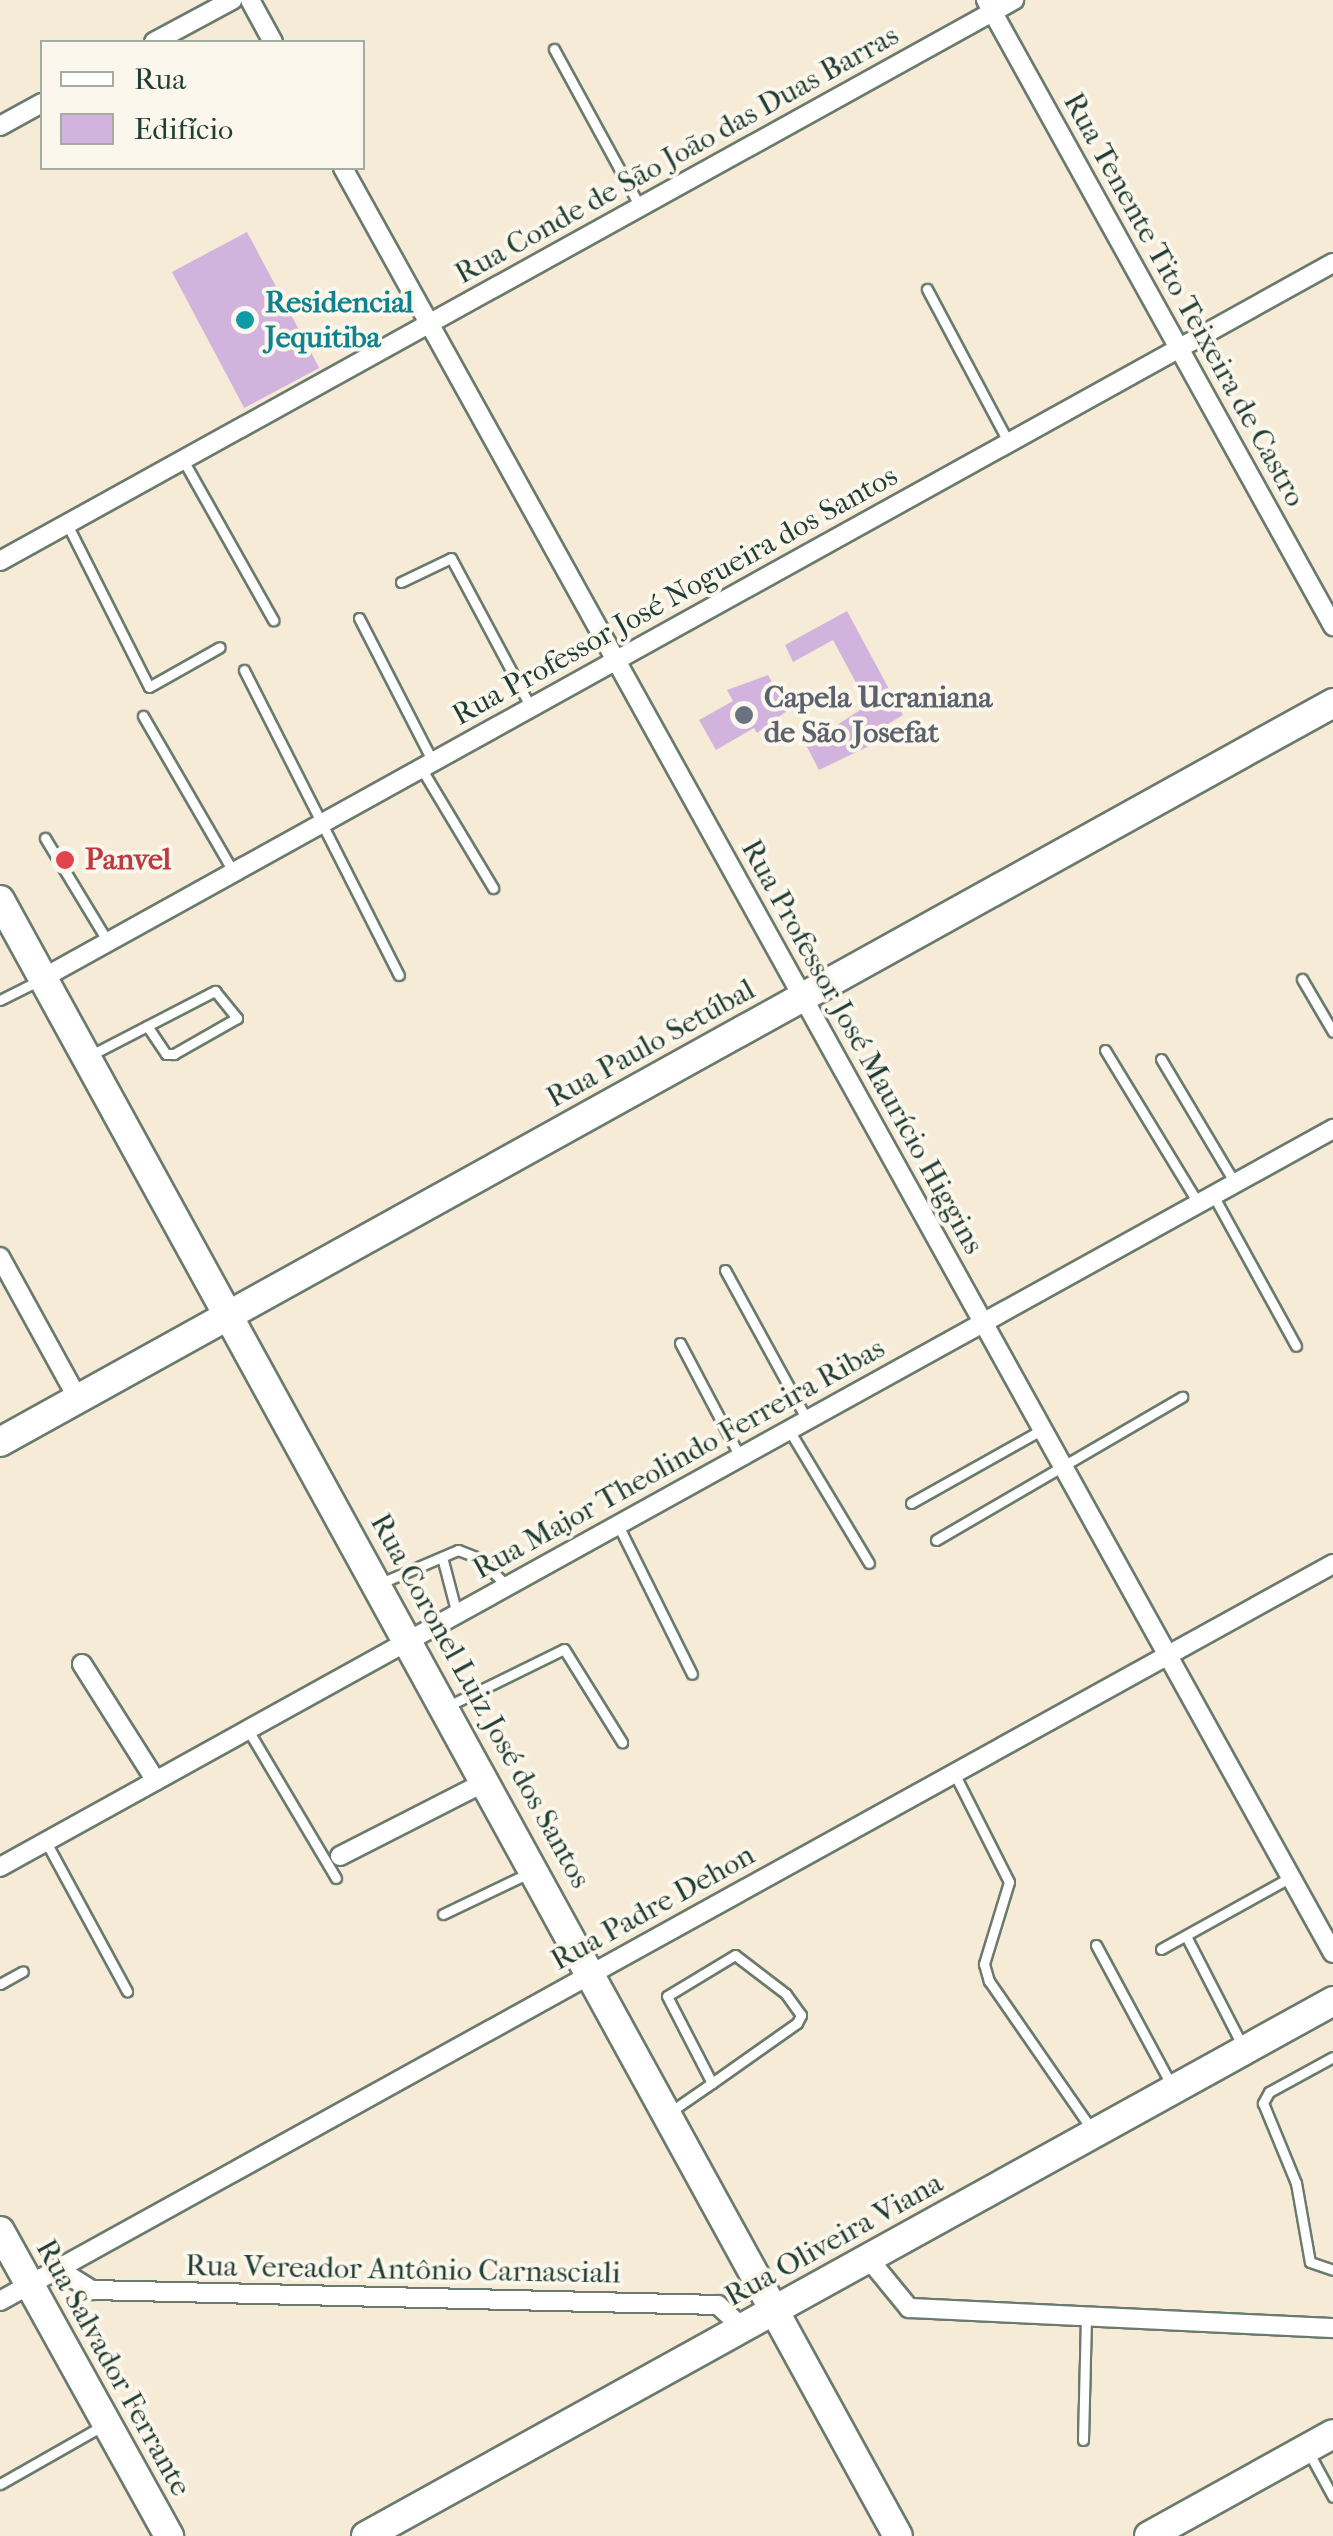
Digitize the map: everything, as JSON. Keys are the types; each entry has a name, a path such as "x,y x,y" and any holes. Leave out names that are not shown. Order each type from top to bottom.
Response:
{"main road":[{"name":"Rua Paulo Setúbal","path":"0,1442 1333,703"},
{"name":"Rua Coronel Luiz José dos Santos","path":"0,900 778,2308 898,2536"},
{"name":"Rua Oliveira Viana","path":"366,2536 1333,2000"},
{"name":"Rua Salvador Ferrante","path":"0,2231 10,2293 106,2424 169,2536"},
{"path":"1150,2536 1333,2434"}],"street":[{"path":"158,40 232,0"},
{"path":"250,0 272,40"},
{"name":"Rua Conde de São João das Duas Barras","path":"0,561 640,207 989,6 1014,0"},
{"name":"Rua Tenente Tito Teixeira de Castro","path":"989,6 1333,626"},
{"path":"0,126 40,104"},
{"name":"Rua Professor José Maurício Higgins","path":"344,170 1333,1952"},
{"name":"Rua Professor José Nogueira dos Santos","path":"43,978 1333,263"},
{"name":"Rua Major Theolindo Ferreira Ribas","path":"0,1867 1333,1128"},
{"path":"0,1257 78,1399"},
{"name":"Rua Padre Dehon","path":"10,2293 1333,1564"},
{"path":"82,1664 156,1781"},
{"path":"340,1856 487,1781"},
{"path":"868,2258 908,2308 1333,2328"},
{"name":"Rua Vereador Antônio Carnasciali","path":"58,2269 92,2290 718,2305 742,2328"}],"lane":[{"path":"554,49 640,207"},
{"path":"927,289 1009,443"},
{"path":"183,460 272,620"},
{"path":"66,524 149,687 220,648"},
{"path":"401,582 451,558 531,708"},
{"path":"358,618 427,765 493,888"},
{"path":"244,670 325,822 398,975"},
{"path":"143,716 234,872"},
{"path":"45,838 108,942"},
{"path":"0,1000 43,978"},
{"path":"1302,980 1333,1032"},
{"path":"87,1057 215,991 236,1018 174,1054 166,1054 148,1026"},
{"path":"1105,1050 1205,1199 1296,1346"},
{"path":"1162,1059 1235,1182"},
{"path":"725,1270 806,1420"},
{"path":"680,1343 740,1457"},
{"path":"936,1540 1182,1397"},
{"path":"911,1503 1043,1429"},
{"path":"790,1430 869,1563"},
{"path":"618,1524 692,1674"},
{"path":"378,1584 442,1557 469,1552 507,1586"},
{"path":"442,1557 457,1614"},
{"path":"446,1708 564,1650 622,1742"},
{"path":"248,1730 336,1878"},
{"path":"954,1773 1009,1882 984,1964 988,1981 1094,2133"},
{"path":"46,1842 127,1992"},
{"path":"443,1914 536,1870"},
{"path":"1161,1949 1291,1877"},
{"path":"1186,1936 1244,2050"},
{"path":"1096,1945 1173,2089"},
{"path":"670,2112 712,2084 801,2015 786,1994 734,1955 667,1996 712,2084"},
{"path":"0,1984 24,1971"},
{"path":"1333,2058 1269,2092 1262,2103 1296,2183 1310,2262 1333,2270"},
{"path":"1083,2440 1086,2319"},
{"path":"0,2484 106,2424"},
{"path":"1307,2449 1333,2498"}],"building":[{"name":"Residencial Jequitiba","path":"247,232 319,368 244,408 172,272"},
{"path":"847,611 903,715 888,724 894,734 819,770 806,745 868,705 833,640 793,662 785,645"},
{"name":"Capela Ucraniana de São Josefat","path":"768,675 788,710 757,733 754,728 716,750 699,720 733,701 727,690"}],"place":[{"name":"Residencial Jequitiba","path":"245,320"},
{"name":"Capela Ucraniana de São Josefat","path":"744,715"},
{"name":"Panvel","path":"65,860"}]}
